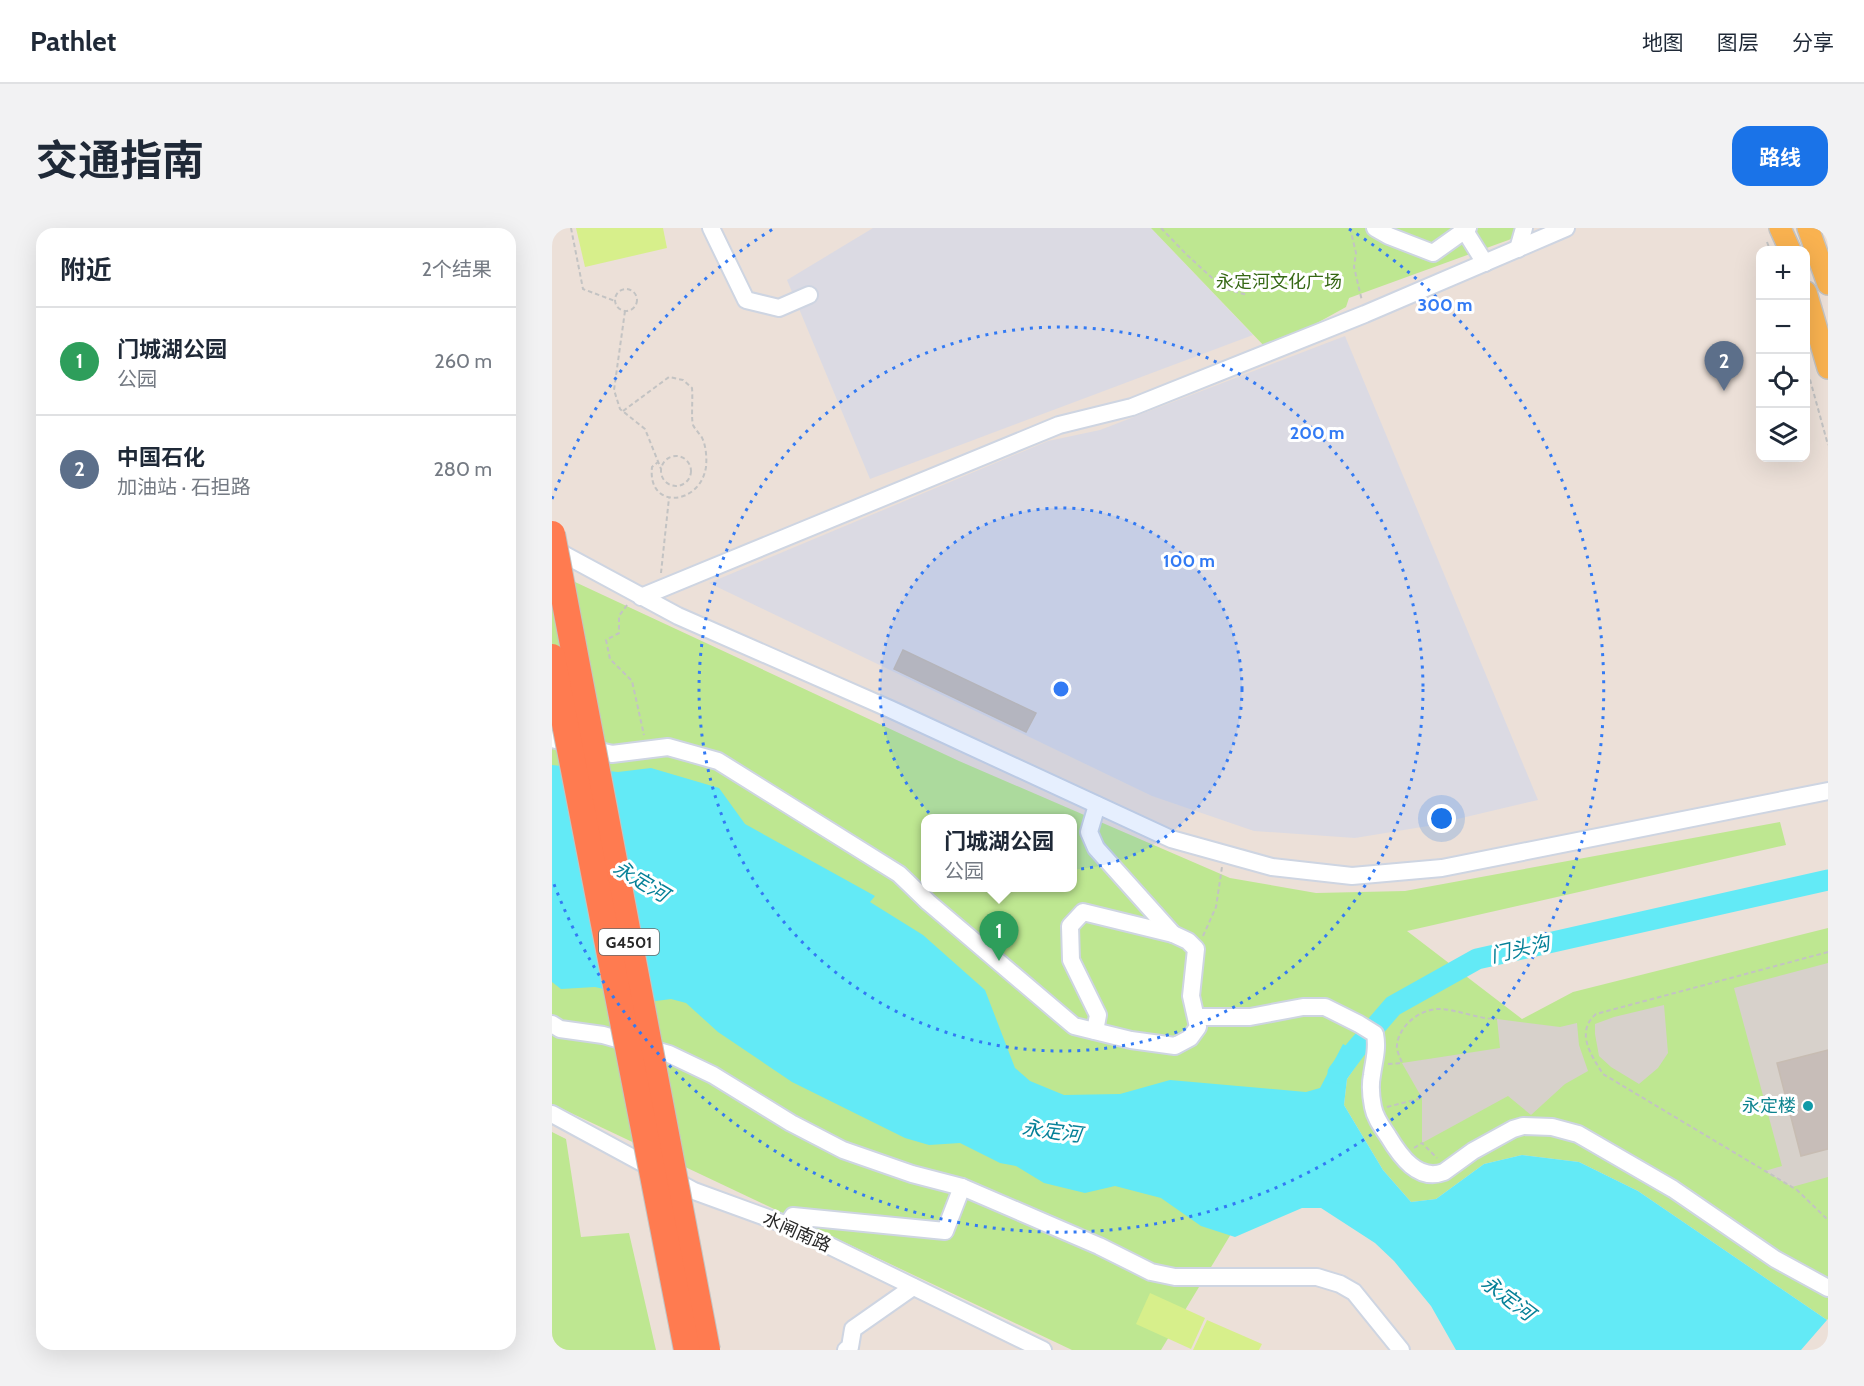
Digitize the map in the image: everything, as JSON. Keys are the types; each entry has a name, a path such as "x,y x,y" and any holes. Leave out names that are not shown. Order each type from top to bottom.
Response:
{"highway":[{"name":"G4501","path":"552,534 707,1350"},
{"name":"G4501","path":"552,657 687,1350"}],"main road":[{"path":"1780,228 1788,246"},
{"path":"1808,228 1828,284"},
{"path":"1808,300 1828,368"}],"street":[{"path":"711,228 746,300 779,308 809,295"},
{"path":"1375,228 1389,236 1433,253 1466,229 1485,263"},
{"path":"1518,249 1524,228"},
{"path":"638,595 659,589 1059,425 1132,407 1365,314 1566,228"},
{"path":"552,548 678,616 890,708 1171,839 1272,867 1352,876 1442,868 1828,791"},
{"path":"552,739 612,754 668,747 718,761 899,874 928,902 1074,1026 1131,1040 1175,1046 1190,1038 1198,1027 1191,996 1196,949 1188,941 1173,934 1083,912 1070,926 1071,960 1098,1015 1095,1031"},
{"path":"1097,805 1089,832 1096,848 1173,934"},
{"path":"1197,1017 1250,1017 1303,1007 1325,1007 1376,1034 1377,1052 1371,1076 1374,1110 1397,1151 1408,1164 1423,1173 1435,1176 1444,1172 1496,1137 1523,1126 1552,1127 1578,1134 1673,1189 1775,1259 1828,1288"},
{"path":"552,1024 560,1029 603,1035 669,1054 713,1076 791,1123 843,1150 912,1174 962,1188 1099,1246 1150,1272 1175,1278 1317,1277 1340,1284 1354,1292 1401,1350"},
{"name":"水闸南路","path":"552,1114 694,1191 787,1226 1043,1350"},
{"path":"787,1226 793,1216 945,1231 962,1188"},
{"path":"846,1350 850,1347 853,1329 913,1287"}],"path":[{"path":"571,228 584,289 615,301 619,308 625,311 637,304 635,294 629,290 622,290 617,294 615,301"},
{"path":"1161,228 1224,289 1248,295"},
{"path":"1350,228 1356,253 1354,267 1365,314"},
{"path":"625,311 614,390 620,408 645,429 663,479 671,485 681,485 690,474 687,461 679,456 665,460 661,469"},
{"path":"623,411 669,377 683,380 692,388 694,426 703,439 705,470 692,492 685,497 669,498 658,491 651,478 652,467 658,462"},
{"path":"1810,380 1828,445"},
{"path":"659,589 669,498"},
{"path":"638,595 619,616 620,633 606,640 610,659 632,681 648,749"},
{"path":"1196,949 1216,908 1221,880 1222,854"},
{"path":"1828,952 1596,1014 1588,1020 1585,1034 1590,1053 1603,1074 1797,1190 1828,1220"},
{"path":"1402,1063 1396,1047 1401,1030 1419,1014 1440,1009 1481,1019 1497,1019"},
{"path":"1374,1110 1422,1098"},
{"path":"1422,1143 1438,1160 1458,1162"}],"shaded area":[{"path":"873,228 1151,228 1253,335 870,479 787,280"},
{"path":"1345,336 1538,800 1428,826 1355,838 1254,831 1152,796 709,583 1048,441 1100,430"},
{"path":"1828,963 1828,1177 1792,1187 1765,1171 1782,1166 1734,988"},
{"path":"1664,1005 1668,1053 1658,1068 1639,1084 1611,1067 1599,1056 1595,1024"},
{"path":"1497,1019 1560,1027 1577,1023 1579,1045 1588,1071 1565,1084 1531,1115 1508,1096 1422,1143 1422,1098 1402,1063 1500,1048"}],"green space":[{"path":"576,228 663,228 667,248 585,267"},
{"name":"永定河文化广场","path":"1151,228 1516,228 1514,238 1349,298 1346,307 1268,350"},
{"path":"552,569 575,582 959,761 1230,878 1316,893 1405,891 1780,822 1786,845 1407,931 1522,1019 1573,992 1828,928 1827,1320 1638,1191 1579,1162 1522,1155 1484,1164 1436,1199 1411,1202 1383,1170 1344,1105 1347,1079 1360,1060 1307,1108 1161,1350 1072,1350 552,1104"},
{"path":"552,1132 566,1139 581,1237 629,1233 656,1350 552,1350"},
{"path":"1150,1293 1205,1318 1191,1349 1136,1324"},
{"path":"1207,1320 1262,1344 1259,1350 1193,1350"}],"water":[{"name":"永定河","path":"552,765 618,772 651,768 719,788 745,824 875,896 870,902 923,935 985,990 1015,1068 1030,1081 1064,1095 1120,1094 1170,1080 1306,1092 1320,1088 1343,1044 1355,1050 1362,1057 1347,1079 1344,1105 1383,1170 1411,1202 1436,1199 1484,1164 1522,1155 1579,1162 1638,1191 1827,1320 1801,1350 1456,1350 1431,1306 1394,1261 1375,1243 1321,1208 1302,1208 1235,1237 1201,1226 1161,1198 1115,1186 1085,1193 1044,1183 1016,1166 1000,1163 960,1143 929,1145 905,1138 792,1082 718,1032 686,1003 671,999 656,1001 595,987 561,989 552,982"}],"building":[{"path":"903,650 1036,713 1026,732 894,669"},
{"name":"永定楼","path":"1828,1050 1828,1149 1801,1156 1777,1063"}],"waterway":[{"name":"门头沟","path":"1338,1073 1393,1006 1477,959 1828,880"}],"place":[{"name":"中国石化","path":"1724,391"},
{"name":"门城湖公园","path":"999,961"},
{"name":"永定楼","path":"1808,1106"}]}
